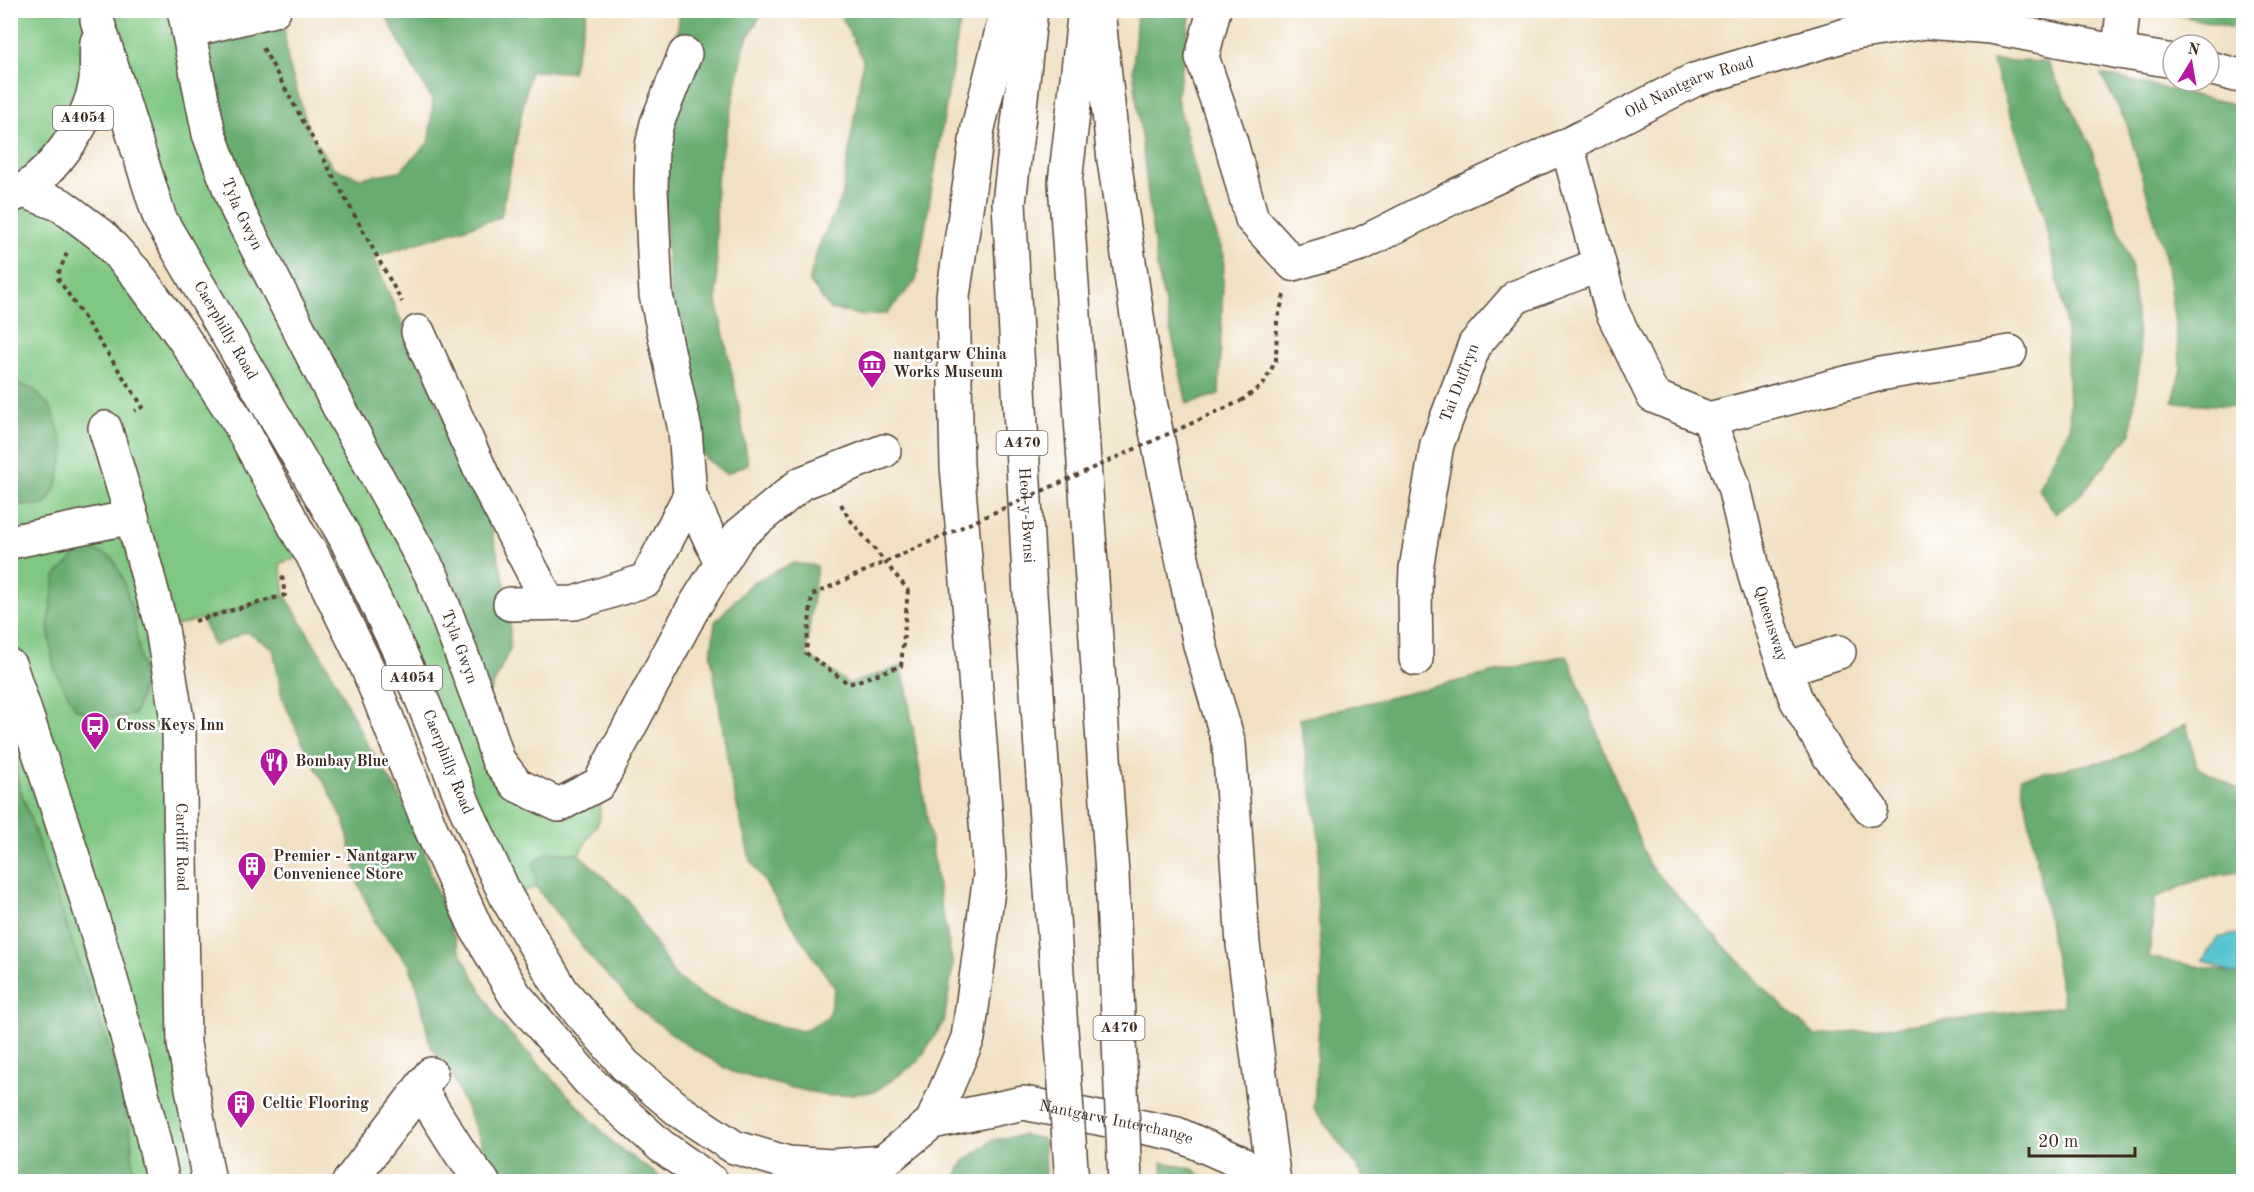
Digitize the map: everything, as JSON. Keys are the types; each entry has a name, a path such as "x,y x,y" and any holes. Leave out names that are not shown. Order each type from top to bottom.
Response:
{"main road":[{"path":"932,1122 968,1038 990,875 957,466 954,296 978,128 1007,10"},
{"name":"Heol-y-Bwnsi","path":"1031,10 1009,203 1029,582 1072,1182"},
{"name":"A470","path":"1085,10 1065,182 1112,874 1125,1182"},
{"path":"1098,10 1114,160 1149,397 1200,645 1229,744 1243,944 1274,1182"},
{"path":"1214,10 1202,57 1230,139 1252,219 1293,264"},
{"path":"2119,52 2123,10"},
{"path":"186,21 260,14"},
{"name":"A4054","path":"17,194 57,162 81,125 96,81 96,15"},
{"name":"Caerphilly Road","path":"96,15 160,219 345,537 421,697 465,807 507,898 562,991 624,1065 681,1112 734,1147 788,1163 880,1172"},
{"name":"Tyla Gwyn","path":"186,21 209,135 237,208 341,411 433,578 498,760 517,784 559,805 599,784 692,610 729,550 763,514 802,483 884,451"},
{"name":"Old Nantgarw Road","path":"1293,264 1361,244 1459,194 1567,145 1694,80 1849,34 1926,22 1991,27 2161,59"},
{"path":"685,54 657,123 652,146 651,189 656,295 685,430 690,495 729,550"},
{"path":"2221,71 2244,77"},
{"path":"1567,145 1612,311 1653,396 1709,419 1880,374 2010,352"},
{"name":"A4054","path":"17,194 61,205 101,235 135,272 182,336 239,423 312,554 367,667 430,826 471,918 515,995 590,1081 661,1146 712,1182"},
{"name":"Tai Duffryn","path":"1416,659 1414,592 1416,569 1437,444 1475,344 1516,297 1599,265"},
{"path":"418,332 483,476 549,603"},
{"name":"Queensway","path":"1709,419 1734,487 1755,576 1796,699 1829,756 1871,809"},
{"name":"Cardiff Road","path":"105,428 162,629 178,732 184,1044 209,1182"},
{"path":"510,604 575,603 646,580 690,495"},
{"path":"10,542 132,517"},
{"path":"1785,669 1839,652"},
{"path":"10,666 61,813 104,954 152,1131 163,1182"},
{"path":"349,1182 425,1082 461,1154 483,1182"},
{"name":"Nantgarw Interchange","path":"880,1172 932,1122 1024,1103 1177,1134 1238,1161 1265,1182"}],"path":[{"path":"260,14 418,332"},
{"path":"81,220 57,277 143,407 105,428"},
{"path":"826,474 848,517 908,590 901,666 849,684 806,652 812,595 1241,401 1263,385 1276,360 1277,321 1293,264"},
{"path":"162,629 285,595 280,563 312,554"}],"green space":[{"path":"10,11 184,11 341,411 498,760 559,805 599,784 600,819 579,854 549,852 534,863 536,887 507,898 465,807 96,81 24,191 101,235 312,554 280,563 285,595 162,630 207,1175 192,1181 134,1181 92,997 63,918 11,760"},
{"path":"282,11 288,61 310,134 334,168 360,178 400,171 429,142 433,101 409,61 384,11 587,11 572,72 530,71 501,217 373,257 489,520 510,604 510,649 482,709 237,209 188,31"},
{"path":"680,11 763,11 745,43 716,182 717,302 739,407 748,464 726,474 705,458 679,392 666,242 665,124"},
{"path":"839,11 962,11 916,281 886,314 861,315 830,309 809,281 819,245 842,197 863,60"},
{"path":"1137,11 1191,11 1177,98 1201,193 1224,255 1219,394 1187,404 1157,268 1133,69"},
{"path":"2160,11 2243,11 2243,30"},
{"path":"1992,60 2047,62 2089,142 2131,265 2140,356 2131,433 2082,493 2056,514 2038,488 2070,427 2065,314 2043,213"},
{"path":"2101,74 2161,88 2161,93 2185,93 2243,106 2243,407 2173,402 2181,369 2166,260 2127,124"},
{"path":"11,382 33,389 51,408 65,449 57,485 45,505 16,505 11,501"},
{"path":"84,547 112,557 122,576 134,617 144,685 134,715 102,719 76,709 54,669 48,627 55,576"},
{"path":"793,563 817,566 806,653 849,684 901,666 907,690 940,899 953,966 944,1021 918,1062 874,1092 831,1096 788,1087 732,1072 687,1045 640,1010 593,960 536,887 534,863 549,852 579,854 629,901 674,975 700,995 757,1021 803,1031 828,1017 835,988 750,859 731,780 711,656 715,622 751,583"},
{"path":"285,595 329,668 367,744 398,792 420,838 436,890 460,952 499,1022 615,1145 666,1181 511,1181 491,1164 451,1074 430,1045 419,994 409,964 377,926 359,885 345,823 307,753 282,697 273,648 246,632 214,646 202,620"},
{"path":"1567,655 1649,865 1768,993 1816,1036 2064,1006 2021,777 2120,758 2186,724 2197,767 2243,792 2243,871 2202,878 2155,898 2149,957 2243,975 2243,1181 1367,1181 1314,1108 1322,975 1317,891 1320,844 1300,719"},
{"path":"10,760 116,1069 131,1135 134,1181 11,1181"},
{"path":"1023,1135 1044,1139 1045,1181 953,1181 964,1161 993,1140"},
{"path":"1162,1162 1193,1169 1207,1181 1163,1181"}],"water":[{"path":"2243,933 2243,975 2230,973 2203,960 2217,938"}],"place":[{"name":"nantgarw China Works Museum","path":"872,390"},
{"name":"Cross Keys Inn","path":"95,752"},
{"name":"Bombay Blue","path":"274,788"},
{"name":"Premier - Nantgarw Convenience Store","path":"252,892"},
{"name":"Celtic Flooring","path":"241,1130"}]}
